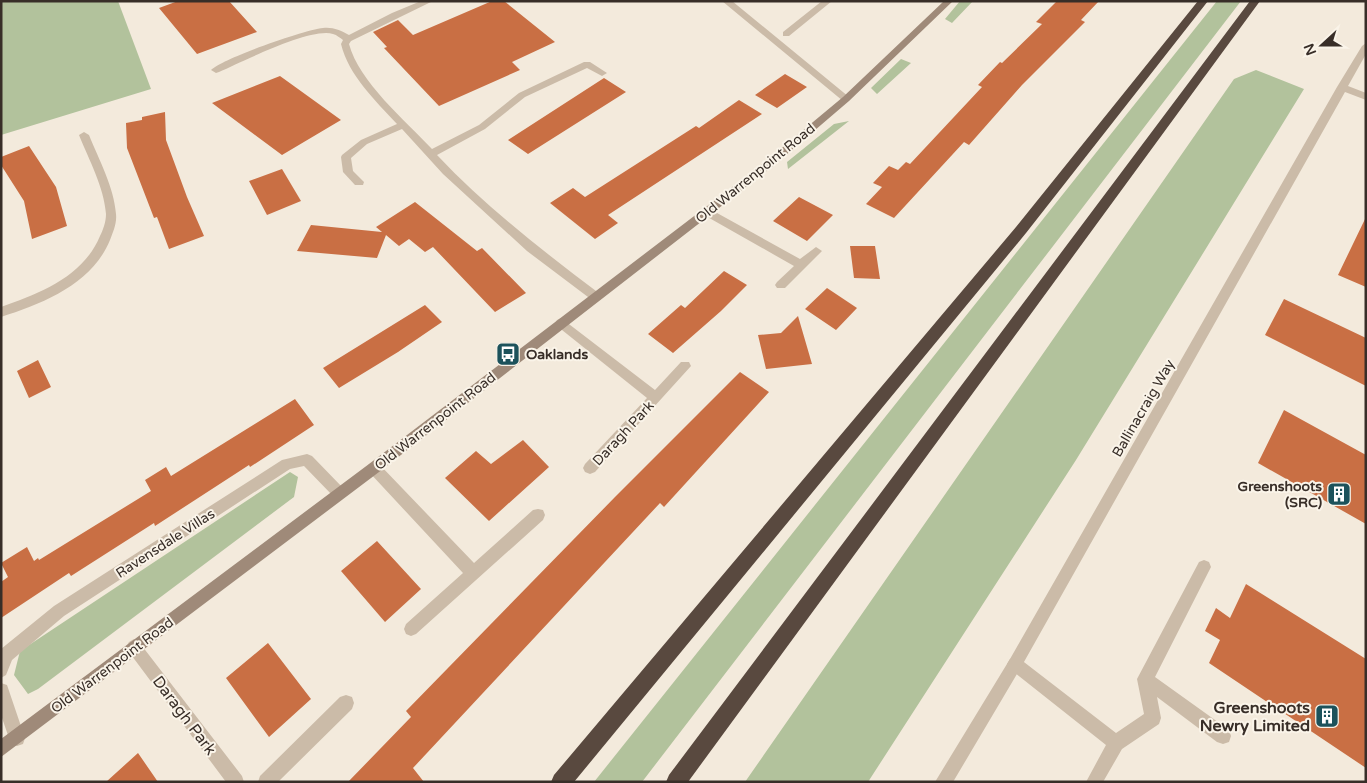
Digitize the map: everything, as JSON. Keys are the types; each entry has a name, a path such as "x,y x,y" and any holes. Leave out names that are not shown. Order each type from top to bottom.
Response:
{"highway":[{"path":"561,782 657,664 1021,230 1203,1"},
{"path":"676,782 1255,1"}],"street":[{"path":"726,1 759,26 846,99"},
{"path":"786,34 828,1"},
{"name":"Old Warrenpoint Road","path":"1,749 374,468 769,164 846,99 949,1"},
{"path":"427,2 378,23 348,39 345,44 348,56 363,81 430,154 531,248 596,297"},
{"path":"216,70 275,45 315,33 333,31 348,39"},
{"name":"Ballinacraig Way","path":"943,782 1014,664 1366,46"},
{"path":"430,154 482,127 522,95 544,83 587,64 602,73"},
{"path":"1342,87 1366,97"},
{"path":"358,182 348,172 346,157 364,142 402,124"},
{"path":"1,312 50,293 85,270 103,247 112,215 84,135"},
{"path":"708,212 801,265"},
{"path":"781,285 816,251"},
{"name":"Daragh Park","path":"561,323 655,398"},
{"name":"Daragh Park","path":"590,468 685,366"},
{"name":"Ravensdale Villas","path":"1,670 6,655 59,611 287,464 307,460 339,493"},
{"path":"374,468 473,573"},
{"path":"411,629 538,515"},
{"path":"1094,782 1116,743 1153,718 1145,679 1204,567"},
{"name":"Daragh Park","path":"134,647 236,782"},
{"path":"1014,664 1116,743"},
{"path":"1145,679 1223,736"},
{"path":"1,691 17,738"},
{"path":"266,782 346,703"}],"green space":[{"path":"1,1 118,1 151,89 1,135"},
{"path":"960,1 973,1 952,23 945,19"},
{"path":"1217,1 1241,1 642,782 594,782"},
{"path":"901,59 911,63 877,94 871,88"},
{"path":"1256,70 1304,89 1076,460 868,782 745,782 1234,79"},
{"path":"849,121 788,169 787,162 834,124"},
{"path":"290,472 298,477 294,497 38,689 28,694 14,675 20,651"}],"building":[{"path":"178,1 229,1 257,32 197,54 159,8"},
{"path":"492,1 504,1 555,42 512,62 520,70 439,106 384,48 387,47 373,32 398,20 413,35"},
{"path":"1057,1 1099,1 1081,20 1085,22 1022,85 969,145 964,142 894,218 866,204 882,187 873,183 889,166 898,170 906,162 910,164 982,87 978,85 1042,24 1036,22"},
{"path":"785,74 807,87 777,108 755,95"},
{"path":"280,76 341,120 282,155 212,103"},
{"path":"604,78 626,92 528,154 508,140"},
{"path":"739,100 762,114 608,215 618,223 595,239 550,203 573,188 585,197 696,126 699,128"},
{"path":"165,112 166,140 204,236 169,249 157,217 154,218 127,148 126,123"},
{"path":"29,146 56,187 67,226 32,239 24,201 1,165 1,157"},
{"path":"282,169 301,201 267,215 249,181"},
{"path":"799,197 833,215 807,241 773,221"},
{"path":"415,202 477,251 482,248 526,293 495,312 433,247 425,252 409,239 399,246 386,235 377,258 297,251 311,225 382,232 376,227"},
{"path":"1366,217 1366,287 1338,275"},
{"path":"850,246 875,246 880,279 854,278"},
{"path":"724,271 747,285 721,311 673,353 648,334 681,305 685,308"},
{"path":"827,288 857,308 836,330 805,309"},
{"path":"1284,299 1366,338 1366,386 1265,335"},
{"path":"425,305 442,322 398,352 339,388 323,368"},
{"path":"798,316 812,364 766,369 758,335 781,333"},
{"path":"38,360 51,387 29,398 17,371"},
{"path":"740,372 769,392 664,507 660,503 413,768 424,782 348,782 411,717 406,711"},
{"path":"295,399 314,425 155,526 154,523 71,576 69,573 1,618 1,582 8,577 1,563 27,547 34,561 38,558 39,560 151,491 145,480 166,467 171,476"},
{"name":"Greenshoots (SRC)","path":"1284,410 1366,455 1366,524 1258,463"},
{"path":"523,440 549,467 489,521 445,478 476,451 491,464"},
{"path":"377,541 421,589 385,622 341,571"},
{"name":"Greenshoots Newry Limited","path":"1246,584 1366,659 1366,768 1209,663 1220,640 1205,631 1216,608 1230,618"},
{"path":"268,643 311,699 269,737 226,678"},
{"path":"138,753 158,782 106,782"}],"place":[{"name":"Oaklands","path":"508,354"},
{"name":"Greenshoots (SRC)","path":"1339,494"},
{"name":"Greenshoots Newry Limited","path":"1327,716"}]}
